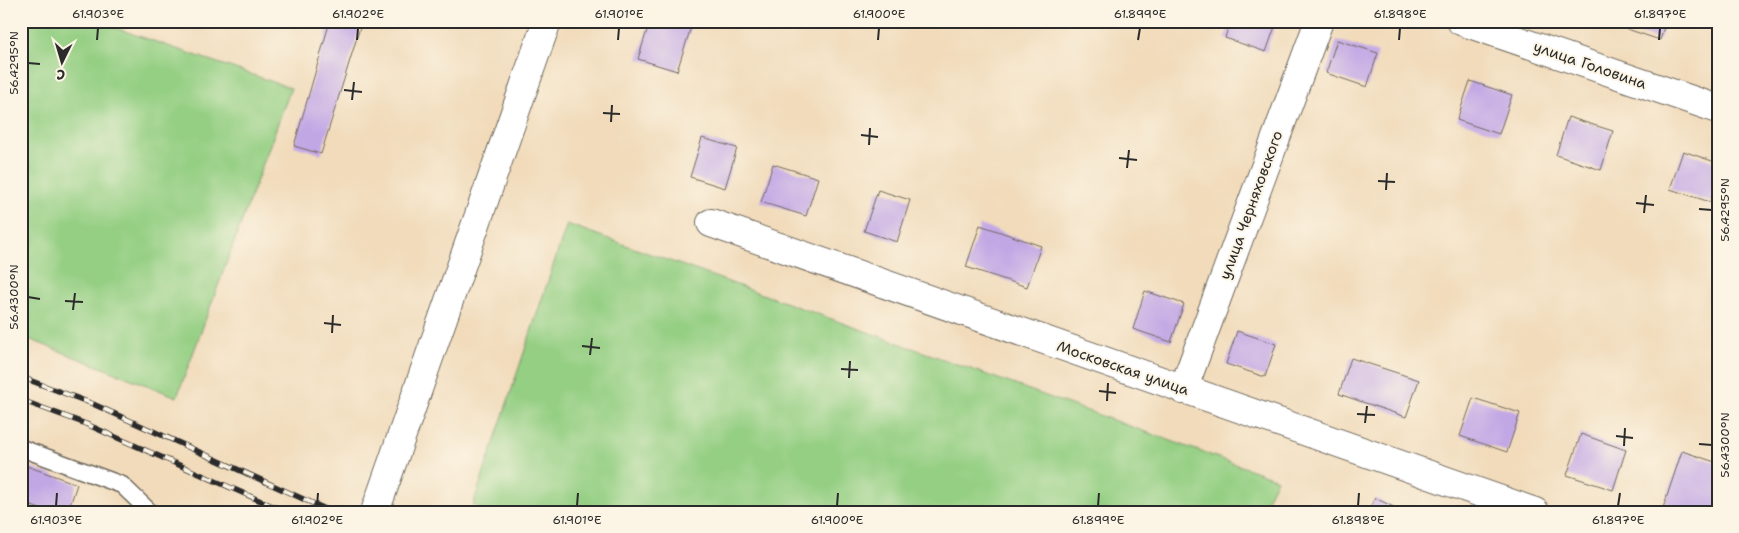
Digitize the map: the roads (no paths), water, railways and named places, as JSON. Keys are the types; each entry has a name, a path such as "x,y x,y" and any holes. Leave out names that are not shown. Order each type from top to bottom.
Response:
{"street":[{"path":"376,512 546,21"},
{"name":"улица Черняховского","path":"1183,390 1319,21"},
{"name":"улица Головина","path":"1461,21 1718,109"},
{"name":"Московская улица","path":"711,223 1534,512"}],"lane":[{"path":"21,448 122,485 150,512"}],"railway":[{"path":"21,377 93,404 332,512"},
{"path":"21,400 86,424 286,512"}]}
